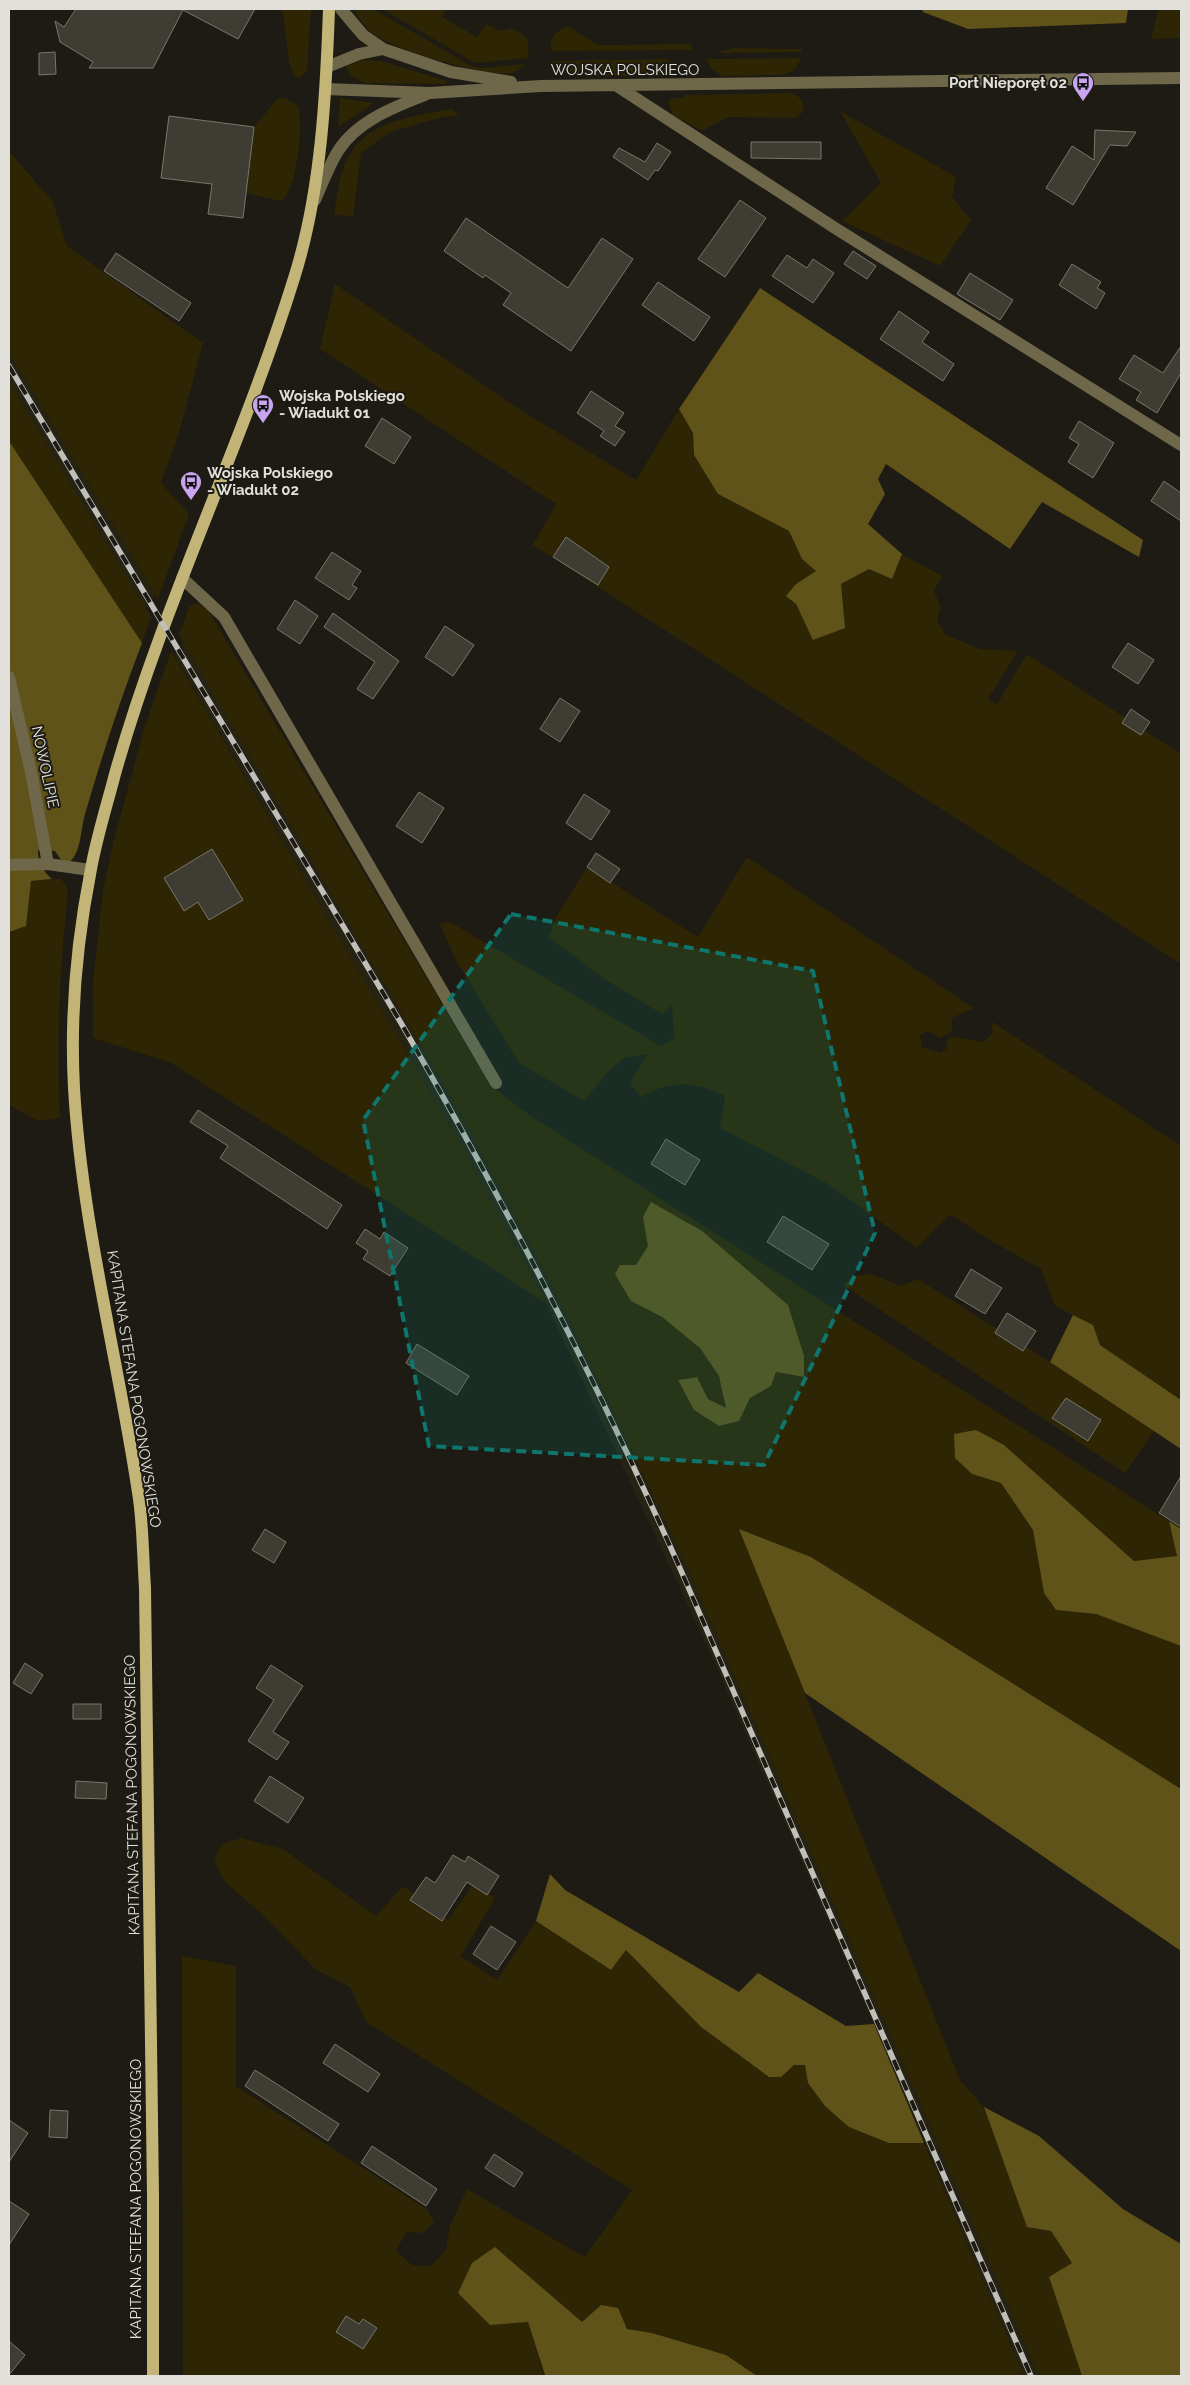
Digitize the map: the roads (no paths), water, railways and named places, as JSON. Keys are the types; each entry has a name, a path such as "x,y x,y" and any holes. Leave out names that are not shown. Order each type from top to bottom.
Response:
{"main road":[{"path":"182,578 274,339 297,272 311,209 326,90 328,9"},
{"name":"KAPITANA STEFANA POGONOWSKIEGO","path":"153,2376 154,2195 145,1588 139,1502 86,1194 74,1087 75,981 90,870 134,706 182,578"}],"street":[{"path":"341,9 364,36 383,49 451,72 541,86"},
{"path":"327,67 359,54 383,49"},
{"name":"WOJSKA POLSKIEGO","path":"326,90 430,93 541,86 1181,78"},
{"path":"617,86 827,223 1181,445"},
{"path":"311,209 339,149 355,131 373,118 430,93"},
{"path":"182,578 224,616 496,1082"},
{"name":"NOWOLIPIE","path":"9,677 31,772 48,864"},
{"path":"9,865 48,864 90,870"}],"railway":[{"path":"9,366 401,1023 476,1156 547,1291 615,1427 679,1566 1031,2376"}],"place":[{"name":"Port Nieporęt 02","path":"1083,102"},
{"name":"Wojska Polskiego - Wiadukt 01","path":"263,424"},
{"name":"Wojska Polskiego - Wiadukt 02","path":"191,501"}]}
